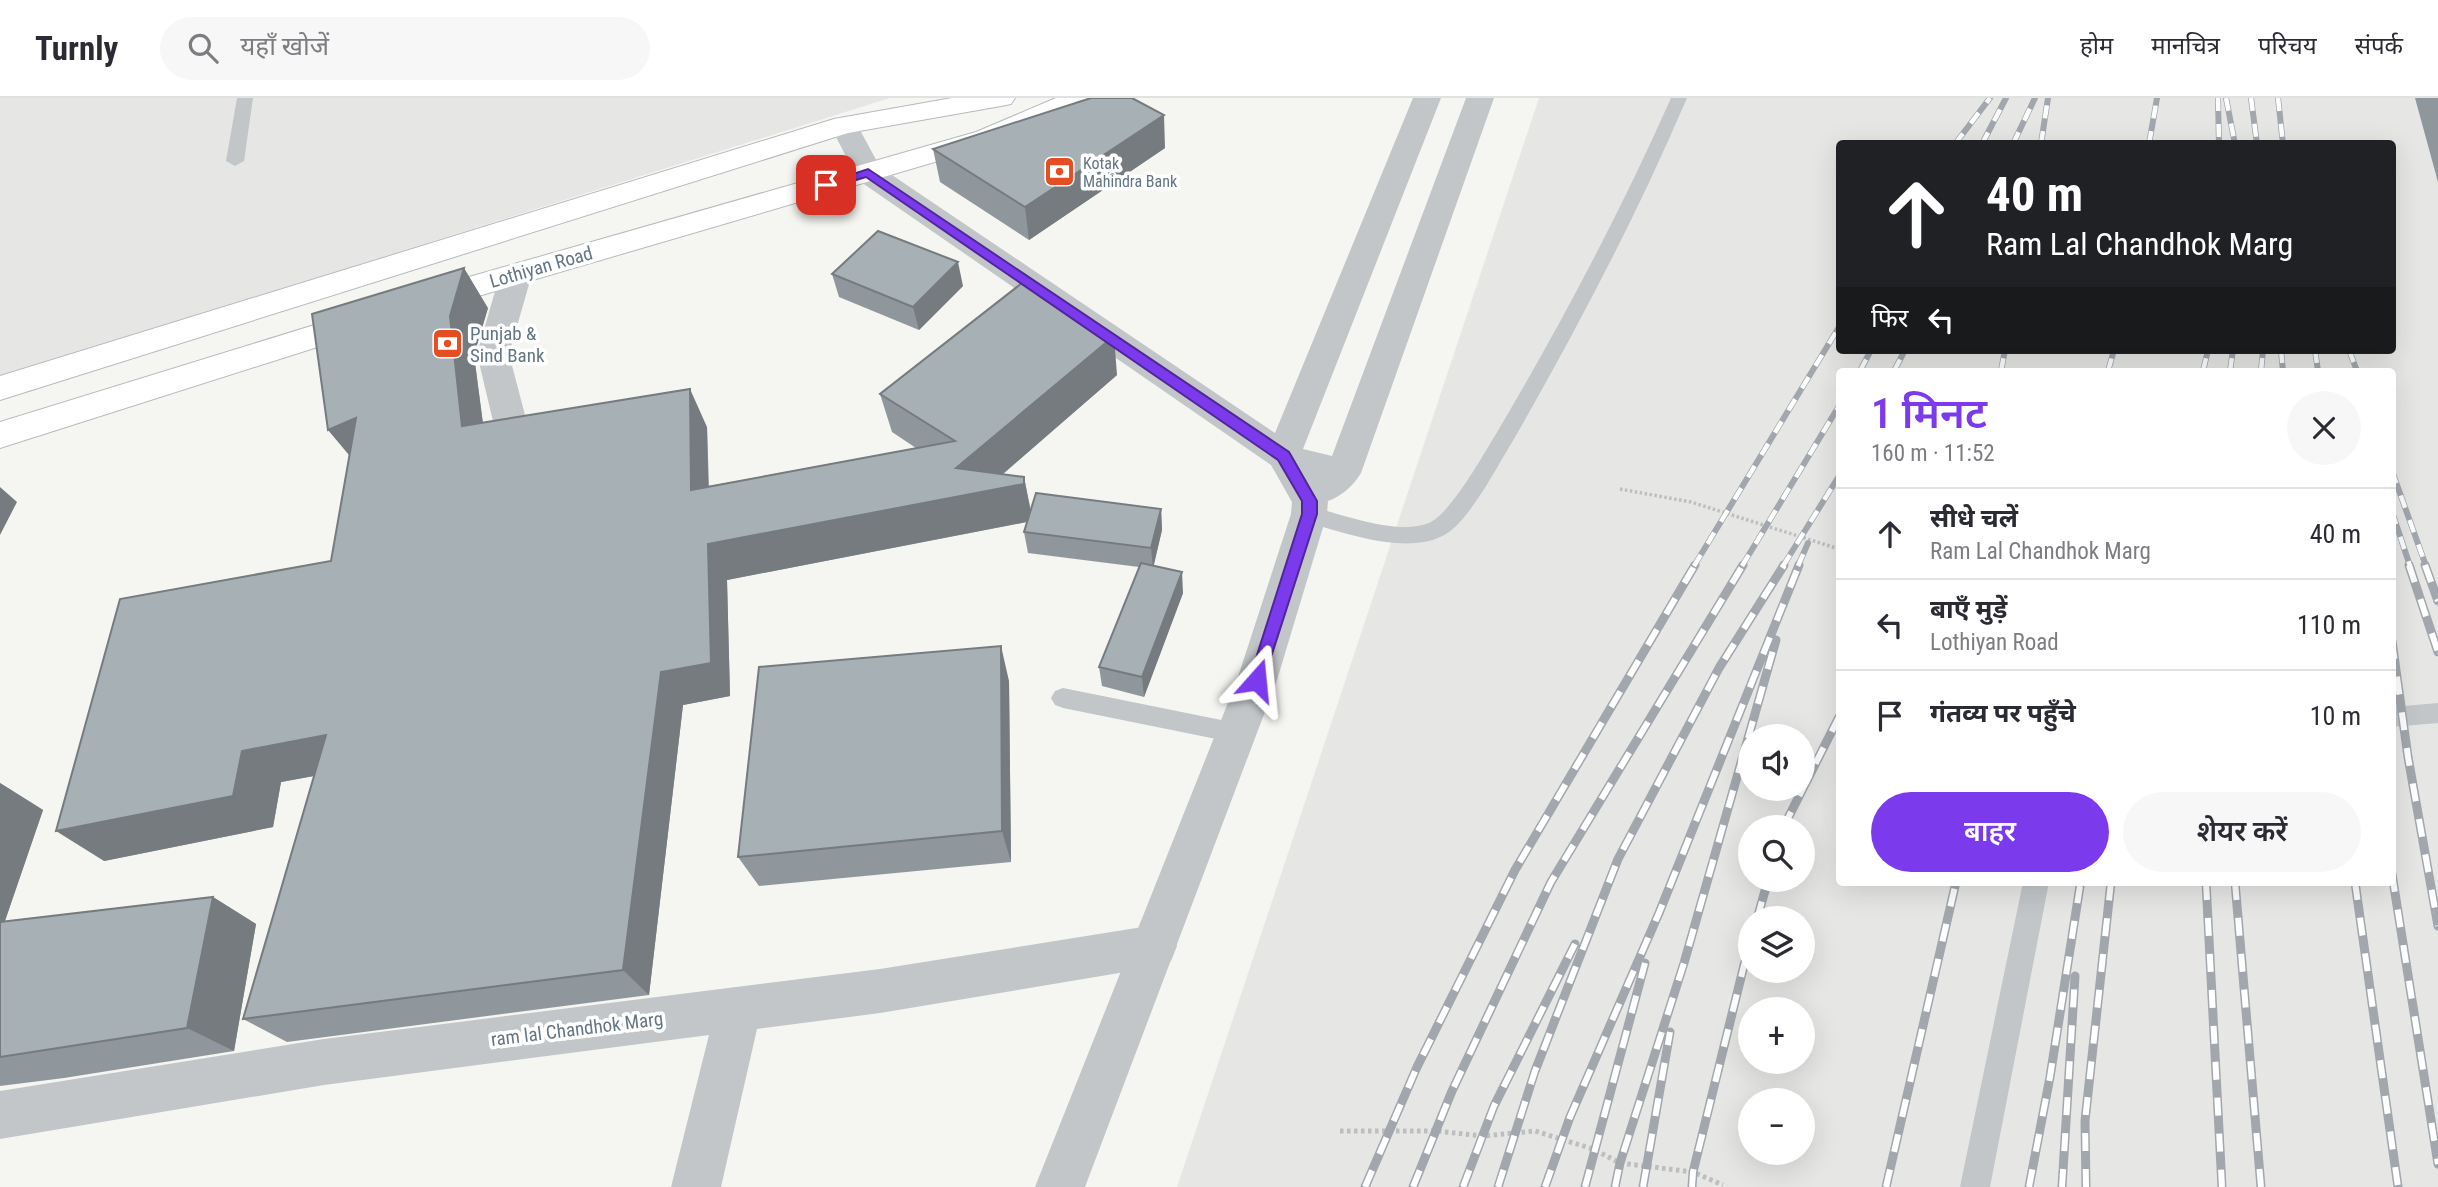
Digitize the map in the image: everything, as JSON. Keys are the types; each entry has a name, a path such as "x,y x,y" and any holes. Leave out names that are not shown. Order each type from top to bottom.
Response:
{"main road":[{"path":"0,388 844,125 1001,98"},
{"name":"Lothiyan Road","path":"0,435 396,310 986,138 1080,98"}],"street":[{"path":"1310,508 1283,456 1427,98"},
{"path":"1060,1187 1257,680 1310,508 1343,473 1480,98"},
{"path":"844,125 868,173 1283,456 1343,473"},
{"path":"514,438 493,354 516,274"},
{"name":"ram lal Chandhok Marg","path":"0,1115 324,1062 880,991 1155,946"},
{"path":"696,1187 738,1009"}],"lane":[{"path":"235,161 245,98"},
{"path":"1310,508 1410,536 1442,527 1470,495 1531,388 1640,187 1679,98"},
{"path":"1063,698 1236,733"},
{"path":"2396,717 2438,713"},
{"path":"1975,1187 2035,886"}],"path":[{"path":"1620,489 1691,502 1836,548"},
{"path":"1340,1131 1436,1131 1514,1136 1535,1131 1593,1149 1620,1163 1693,1172 1723,1185"}],"shaded area":[{"path":"0,98 890,98 0,377"},
{"path":"1539,98 2438,98 2438,1187 1177,1187"}],"building":[{"path":"1091,98 1132,98 1164,115 1025,207 933,149"},
{"path":"878,231 958,262 913,307 832,274"},
{"path":"464,268 450,316 462,426 690,389 691,490 955,441 880,394 1022,283 1114,336 956,468 1024,477 1024,484 708,544 711,663 661,672 623,970 243,1019 326,735 242,751 233,796 56,831 120,599 331,561 356,418 328,430 312,314"},
{"path":"1036,493 1161,509 1151,548 1024,532"},
{"path":"1141,563 1182,572 1142,677 1099,667"},
{"path":"1001,646 1002,831 738,857 759,667"},
{"path":"213,897 187,1028 0,1057 0,922"}],"railway":[{"path":"1958,140 1990,98"},
{"path":"1984,140 2006,98"},
{"path":"2015,140 2035,98"},
{"path":"2042,140 2048,98"},
{"path":"2150,140 2157,98"},
{"path":"2218,98 2219,140"},
{"path":"2226,98 2234,140"},
{"path":"2251,98 2256,140"},
{"path":"2278,98 2283,140"},
{"path":"1694,566 1836,332"},
{"path":"1862,368 1869,354"},
{"path":"1896,368 1903,354"},
{"path":"2002,368 2004,354"},
{"path":"2109,368 2113,354"},
{"path":"2204,368 2207,354"},
{"path":"2230,368 2232,354"},
{"path":"2261,368 2263,354"},
{"path":"2281,354 2283,368"},
{"path":"2316,354 2318,368"},
{"path":"2351,354 2356,368"},
{"path":"1742,566 1836,411"},
{"path":"1783,566 1836,481"},
{"path":"2396,482 2426,566"},
{"path":"2396,524 2410,566"},
{"path":"1798,566 1808,543"},
{"path":"1365,1187 1417,1067 1515,870 1695,565"},
{"path":"1413,1187 1452,1091 1551,882 1743,565"},
{"path":"1498,1187 1535,1071 1618,859 1719,668 1784,565"},
{"path":"1545,1187 1570,1117 1659,913 1799,565"},
{"path":"2409,565 2438,652"},
{"path":"2425,565 2438,601"},
{"path":"1615,1187 1620,1163 1684,963 1776,640"},
{"path":"2396,670 2408,757 2438,926"},
{"path":"1790,815 1836,723"},
{"path":"1886,1187 1955,886"},
{"path":"2029,1187 2050,1077 2080,886"},
{"path":"2086,1187 2085,1121 2111,886"},
{"path":"2206,886 2222,1187"},
{"path":"2235,886 2261,1187"},
{"path":"2356,886 2398,1187"},
{"path":"2394,886 2438,1164"},
{"path":"1761,906 1765,892"},
{"path":"1463,1187 1494,1106 1575,944"},
{"path":"1585,1187 1645,963"},
{"path":"2062,1187 2075,976"},
{"path":"1692,1187 1693,1172 1740,983"},
{"path":"1643,1187 1670,1032"}],"place":[{"name":"Kotak Mahindra Bank","path":"1060,172"},
{"name":"Punjab & Sind Bank","path":"447,344"}],"route":[{"path":"826,185 868,173 1283,456 1310,501 1309,514 1257,680"}]}
